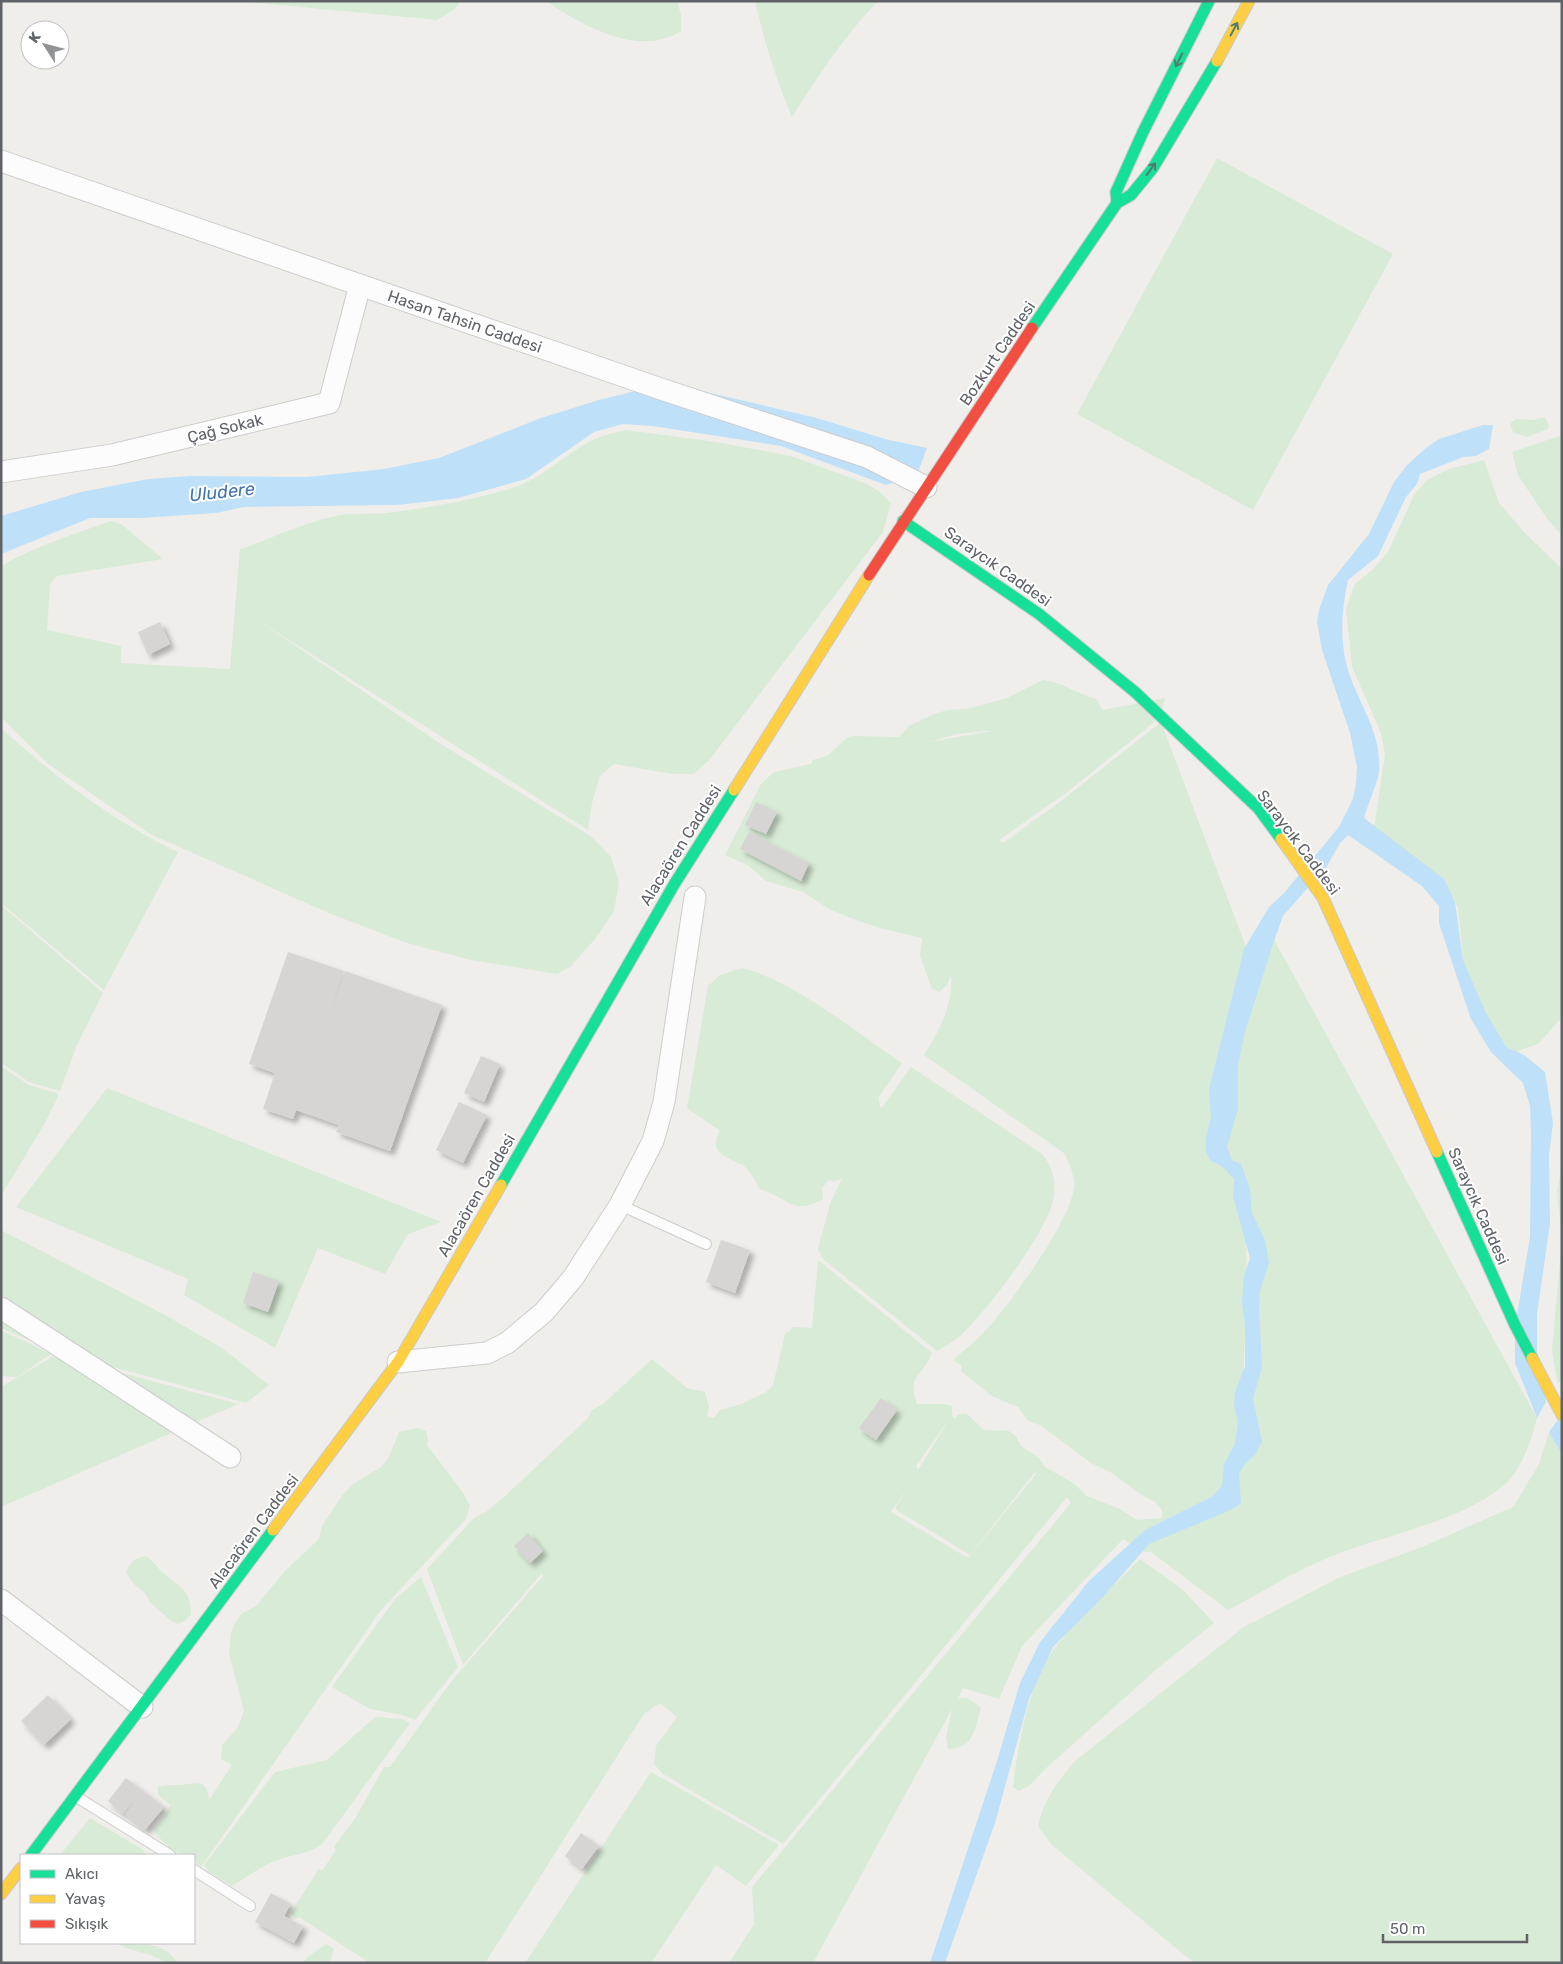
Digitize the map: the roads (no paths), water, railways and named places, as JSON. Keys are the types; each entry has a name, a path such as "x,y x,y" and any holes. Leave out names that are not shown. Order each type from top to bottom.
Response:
{"street":[{"name":"Bozkurt Caddesi","path":"1117,203 1116,192 1143,132 1208,1"},
{"name":"Bozkurt Caddesi","path":"903,521 1117,203 1131,195 1153,168 1204,84 1249,1"},
{"name":"Hasan Tahsin Caddesi","path":"1,161 867,457 926,487"},
{"name":"Çağ Sokak","path":"1,472 112,455 329,403 360,285"},
{"name":"Alacaören Caddesi","path":"32,1854 398,1362 643,936 903,521"},
{"name":"Saraycık Caddesi","path":"903,521 1039,614 1135,692 1258,808 1323,898 1515,1325 1562,1415"},
{"path":"398,1362 487,1352 507,1343 544,1312 573,1278 620,1205 652,1141 664,1102 695,897"},
{"path":"1,1308 230,1457"},
{"path":"1,1600 142,1707"},
{"path":"1,1894 20,1869"}],"lane":[{"path":"620,1205 706,1244"},
{"path":"76,1796 168,1854"},
{"path":"195,1871 250,1906"}],"water":[{"name":"Uludere","path":"648,388 693,389 817,418 885,439 927,448 917,475 886,485 781,446 653,426 623,424 594,432 526,479 458,498 398,505 244,507 216,513 141,518 90,518 1,554 1,516 81,492 148,479 190,476 308,477 384,469 439,458 541,418 599,400"},
{"path":"1483,425 1493,425 1489,449 1476,456 1463,457 1420,474 1417,484 1406,497 1378,556 1348,580 1342,628 1346,664 1374,733 1379,758 1378,777 1364,818 1444,879 1455,902 1463,960 1485,1011 1506,1047 1524,1055 1545,1072 1553,1123 1549,1155 1550,1224 1537,1314 1537,1353 1546,1402 1537,1418 1515,1363 1515,1327 1530,1237 1530,1106 1523,1083 1491,1052 1471,1019 1439,923 1439,906 1422,886 1348,835 1340,843 1327,866 1283,916 1245,1032 1238,1065 1238,1109 1227,1147 1232,1160 1241,1164 1250,1189 1252,1213 1265,1240 1269,1263 1260,1291 1262,1367 1253,1399 1262,1441 1255,1455 1245,1464 1239,1474 1241,1503 1233,1509 1149,1544 1102,1598 1053,1647 1029,1699 995,1823 945,1963 930,1963 997,1761 1020,1683 1040,1642 1089,1581 1145,1530 1213,1496 1222,1486 1224,1464 1235,1444 1238,1421 1234,1406 1235,1392 1245,1366 1245,1324 1242,1303 1244,1276 1250,1258 1233,1196 1234,1179 1223,1167 1210,1160 1206,1152 1206,1138 1211,1117 1209,1089 1244,949 1269,907 1284,893 1339,827 1353,799 1357,767 1350,733 1322,650 1317,622 1319,610 1328,585 1369,534 1394,482 1407,465 1439,439"},
{"path":"1558,1420 1562,1427 1562,1454 1549,1432"}]}
